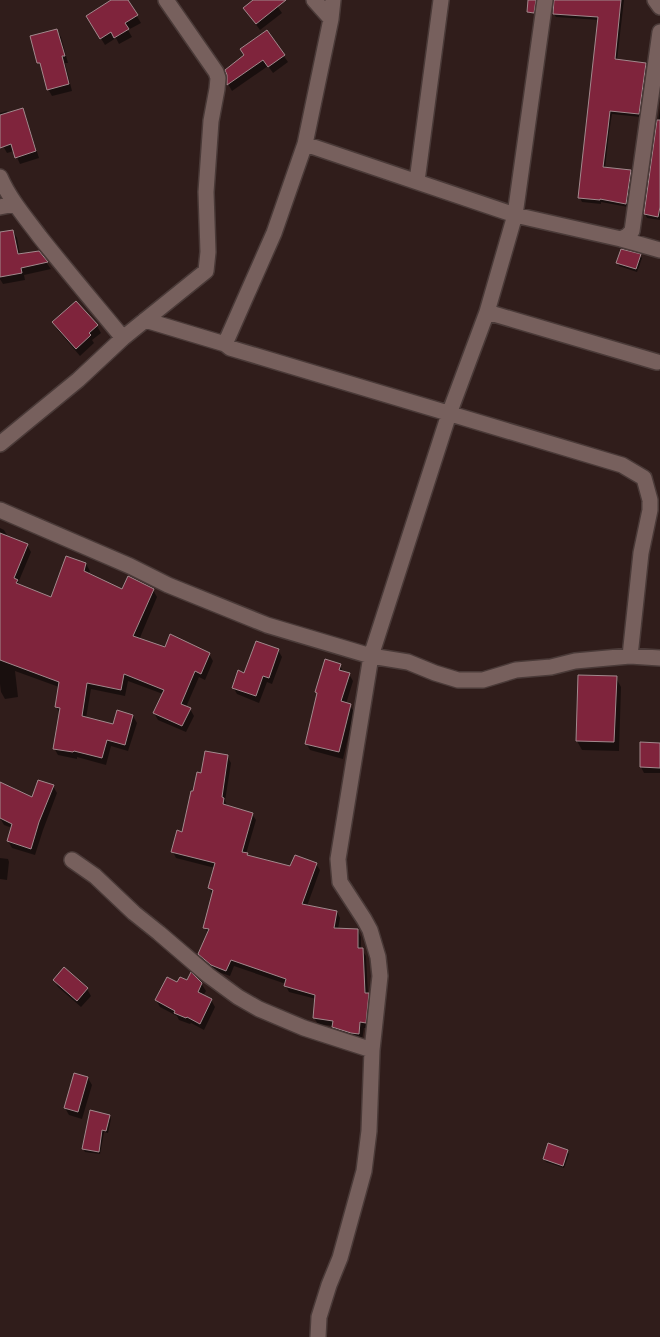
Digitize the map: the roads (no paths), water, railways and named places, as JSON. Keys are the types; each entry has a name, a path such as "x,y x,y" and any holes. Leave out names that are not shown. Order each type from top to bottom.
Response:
{"street":[{"path":"0,444 78,380 122,338 206,271 208,252 206,192 211,121 218,78 216,72 166,0"},
{"path":"314,0 331,19"},
{"path":"225,344 274,233 305,144 334,0"},
{"path":"417,181 441,0"},
{"path":"318,1337 319,1317 340,1258 364,1170 369,1131 372,1050 380,976 378,957 370,930 340,882 338,859 371,656 449,414 487,312 515,215 545,0"},
{"path":"655,0 660,7"},
{"path":"621,240 632,231 660,32"},
{"path":"305,144 515,215 660,250"},
{"path":"0,177 6,191 7,205 56,257 122,338"},
{"path":"487,312 656,362"},
{"path":"145,320 225,344 230,348 622,465 644,478 650,500 650,510 641,553 630,656"},
{"path":"0,510 130,566 168,585 267,625 371,656 408,662 458,680 483,680 516,670 575,661 630,656 660,658"},
{"path":"72,860 95,876 134,913 208,975 238,997 259,1009 304,1028 372,1050"}]}
